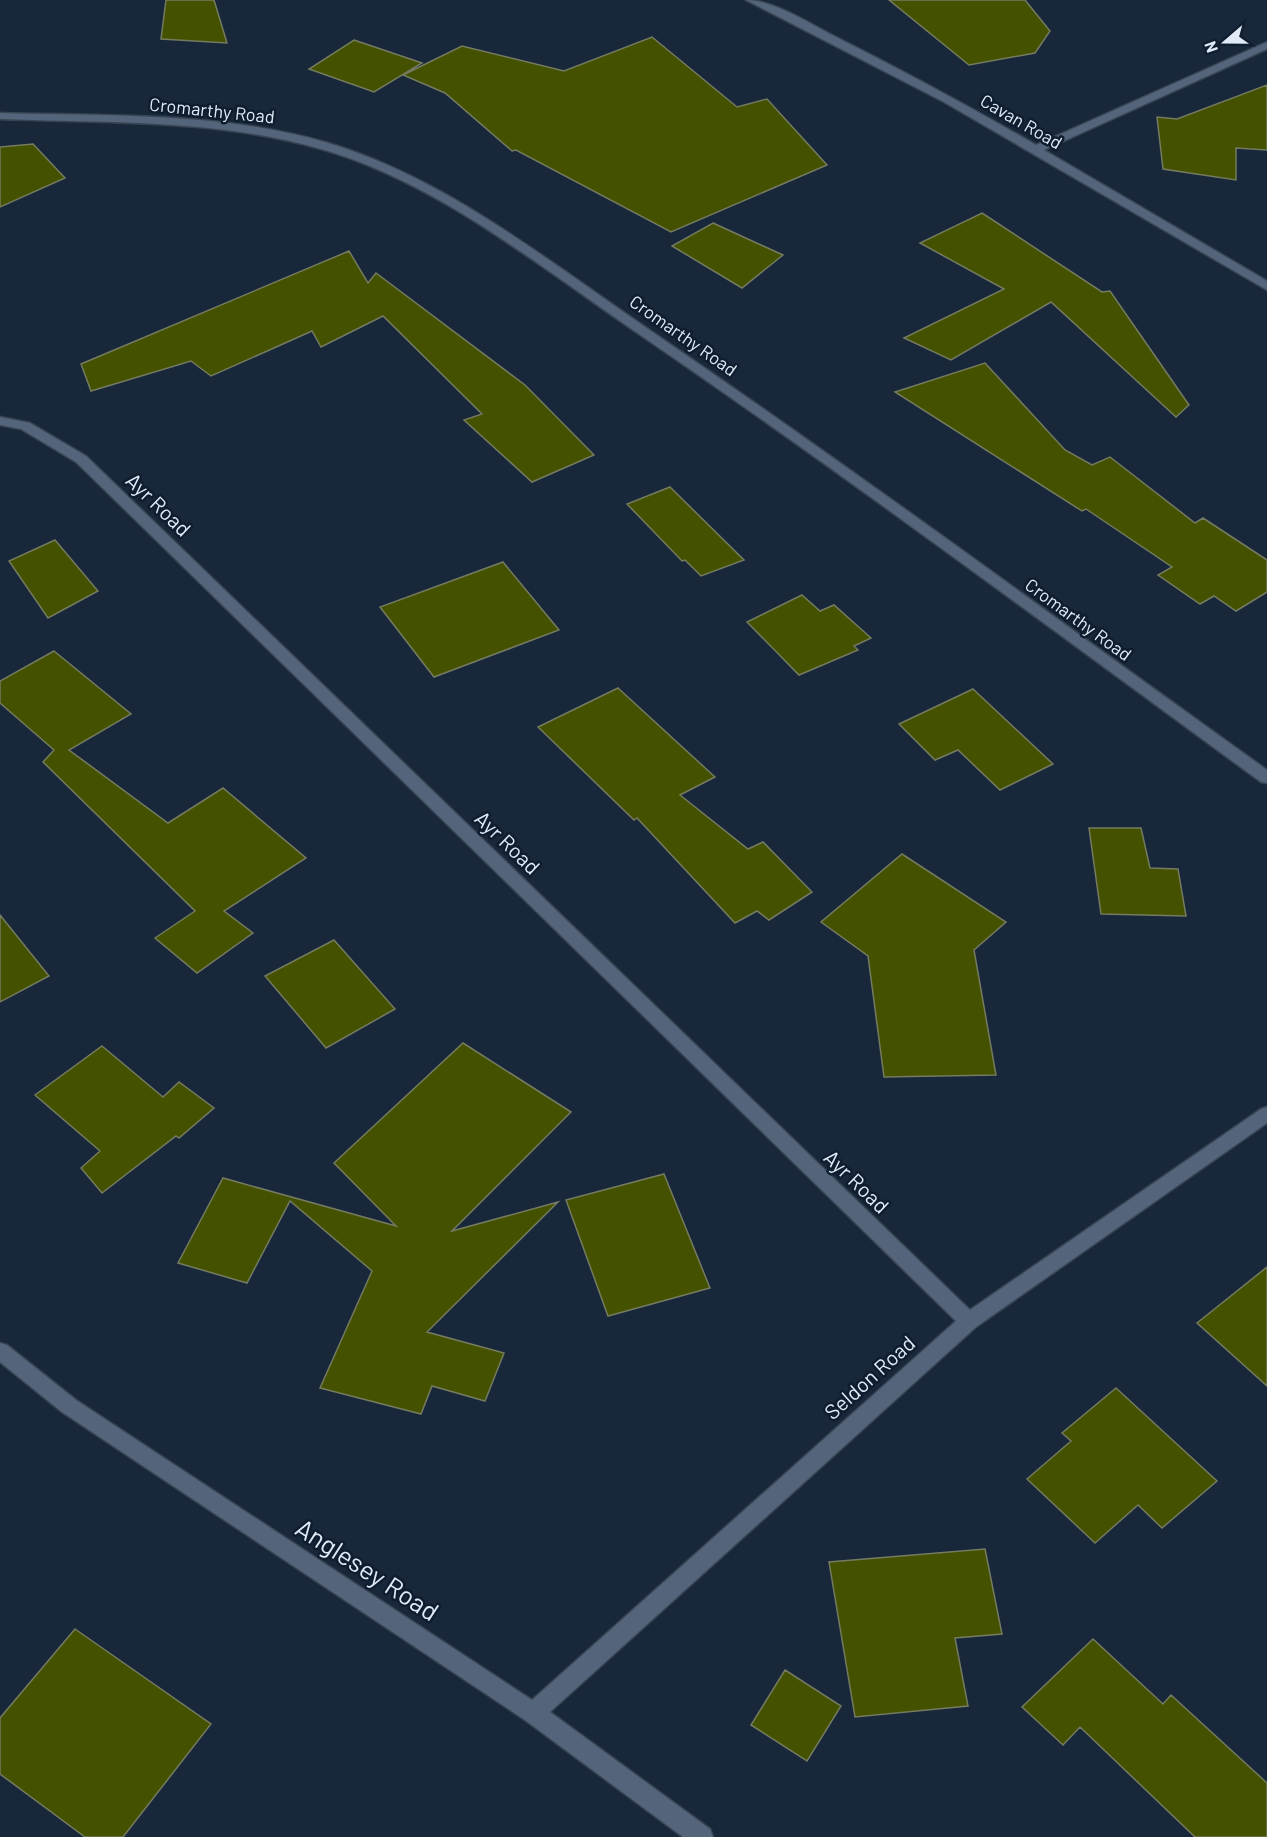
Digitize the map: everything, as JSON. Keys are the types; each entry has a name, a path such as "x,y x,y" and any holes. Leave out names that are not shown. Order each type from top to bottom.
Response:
{"street":[{"name":"Cavan Road","path":"751,0 873,60 1034,150 1267,286"},
{"path":"1034,150 1267,45"},
{"name":"Cromarthy Road","path":"0,116 161,122 244,129 325,146 387,170 450,200 720,384 1267,778"},
{"name":"Ayr Road","path":"0,421 25,426 81,459 969,1321"},
{"name":"Seldon Road","path":"533,1713 969,1321 1267,1114"},
{"name":"Anglesey Road","path":"0,1351 69,1406 533,1713 702,1837"}],"building":[{"path":"166,0 214,0 227,43 161,39"},
{"path":"889,0 1025,0 1050,31 1035,53 969,65"},
{"path":"652,37 737,107 767,99 827,165 671,232 516,150 512,151 445,93 403,75 462,46 564,71"},
{"path":"354,40 422,63 374,92 309,69"},
{"path":"1267,85 1267,150 1236,148 1236,180 1163,169 1157,117 1177,119"},
{"path":"33,144 65,178 0,207 0,147"},
{"path":"982,213 1102,292 1110,291 1189,405 1176,417 1051,302 951,360 904,338 1004,289 920,243"},
{"path":"713,223 783,255 742,288 672,246"},
{"path":"349,251 368,283 376,273 525,385 594,455 532,482 464,420 482,414 383,316 321,347 312,331 211,376 191,361 91,391 81,364"},
{"path":"985,363 1065,450 1092,465 1110,457 1195,523 1203,518 1267,560 1267,592 1236,611 1214,596 1200,604 1158,575 1172,567 1086,509 1082,511 895,392"},
{"path":"670,487 744,560 701,576 685,560 682,561 627,504"},
{"path":"55,540 98,591 48,618 9,561"},
{"path":"503,562 559,630 434,677 380,607"},
{"path":"802,595 820,611 834,605 871,638 854,646 858,650 799,675 747,622"},
{"path":"54,651 131,714 69,750 168,823 223,788 306,858 224,911 253,933 197,973 155,938 195,911 43,762 54,750 0,703 0,681"},
{"path":"618,688 715,777 680,795 748,849 763,842 812,892 769,920 757,911 735,923 637,818 634,820 538,727"},
{"path":"973,689 1053,764 1000,790 958,750 935,760 899,724"},
{"path":"1089,828 1141,828 1150,868 1178,869 1186,916 1101,914"},
{"path":"902,854 1006,922 974,950 996,1075 884,1077 868,956 821,922"},
{"path":"0,915 49,976 0,1002"},
{"path":"334,940 395,1009 326,1048 265,976"},
{"path":"463,1043 571,1112 452,1231 558,1202 427,1332 504,1353 485,1401 432,1386 421,1414 320,1388 372,1271 290,1201 247,1283 178,1263 223,1178 396,1226 334,1163"},
{"path":"102,1046 163,1097 179,1082 214,1108 179,1138 176,1136 102,1193 81,1168 100,1151 35,1095"},
{"path":"664,1174 710,1288 608,1316 566,1200"},
{"path":"1267,1267 1267,1386 1197,1323"},
{"path":"1116,1388 1217,1481 1162,1528 1138,1505 1095,1543 1027,1479 1071,1441 1062,1433"},
{"path":"985,1549 1002,1634 955,1638 968,1706 855,1717 829,1562"},
{"path":"75,1629 211,1724 123,1837 85,1837 0,1774 0,1718"},
{"path":"1093,1639 1163,1704 1171,1695 1267,1783 1267,1837 1195,1837 1080,1727 1063,1745 1022,1707"},
{"path":"785,1670 841,1706 807,1761 751,1725"}]}
